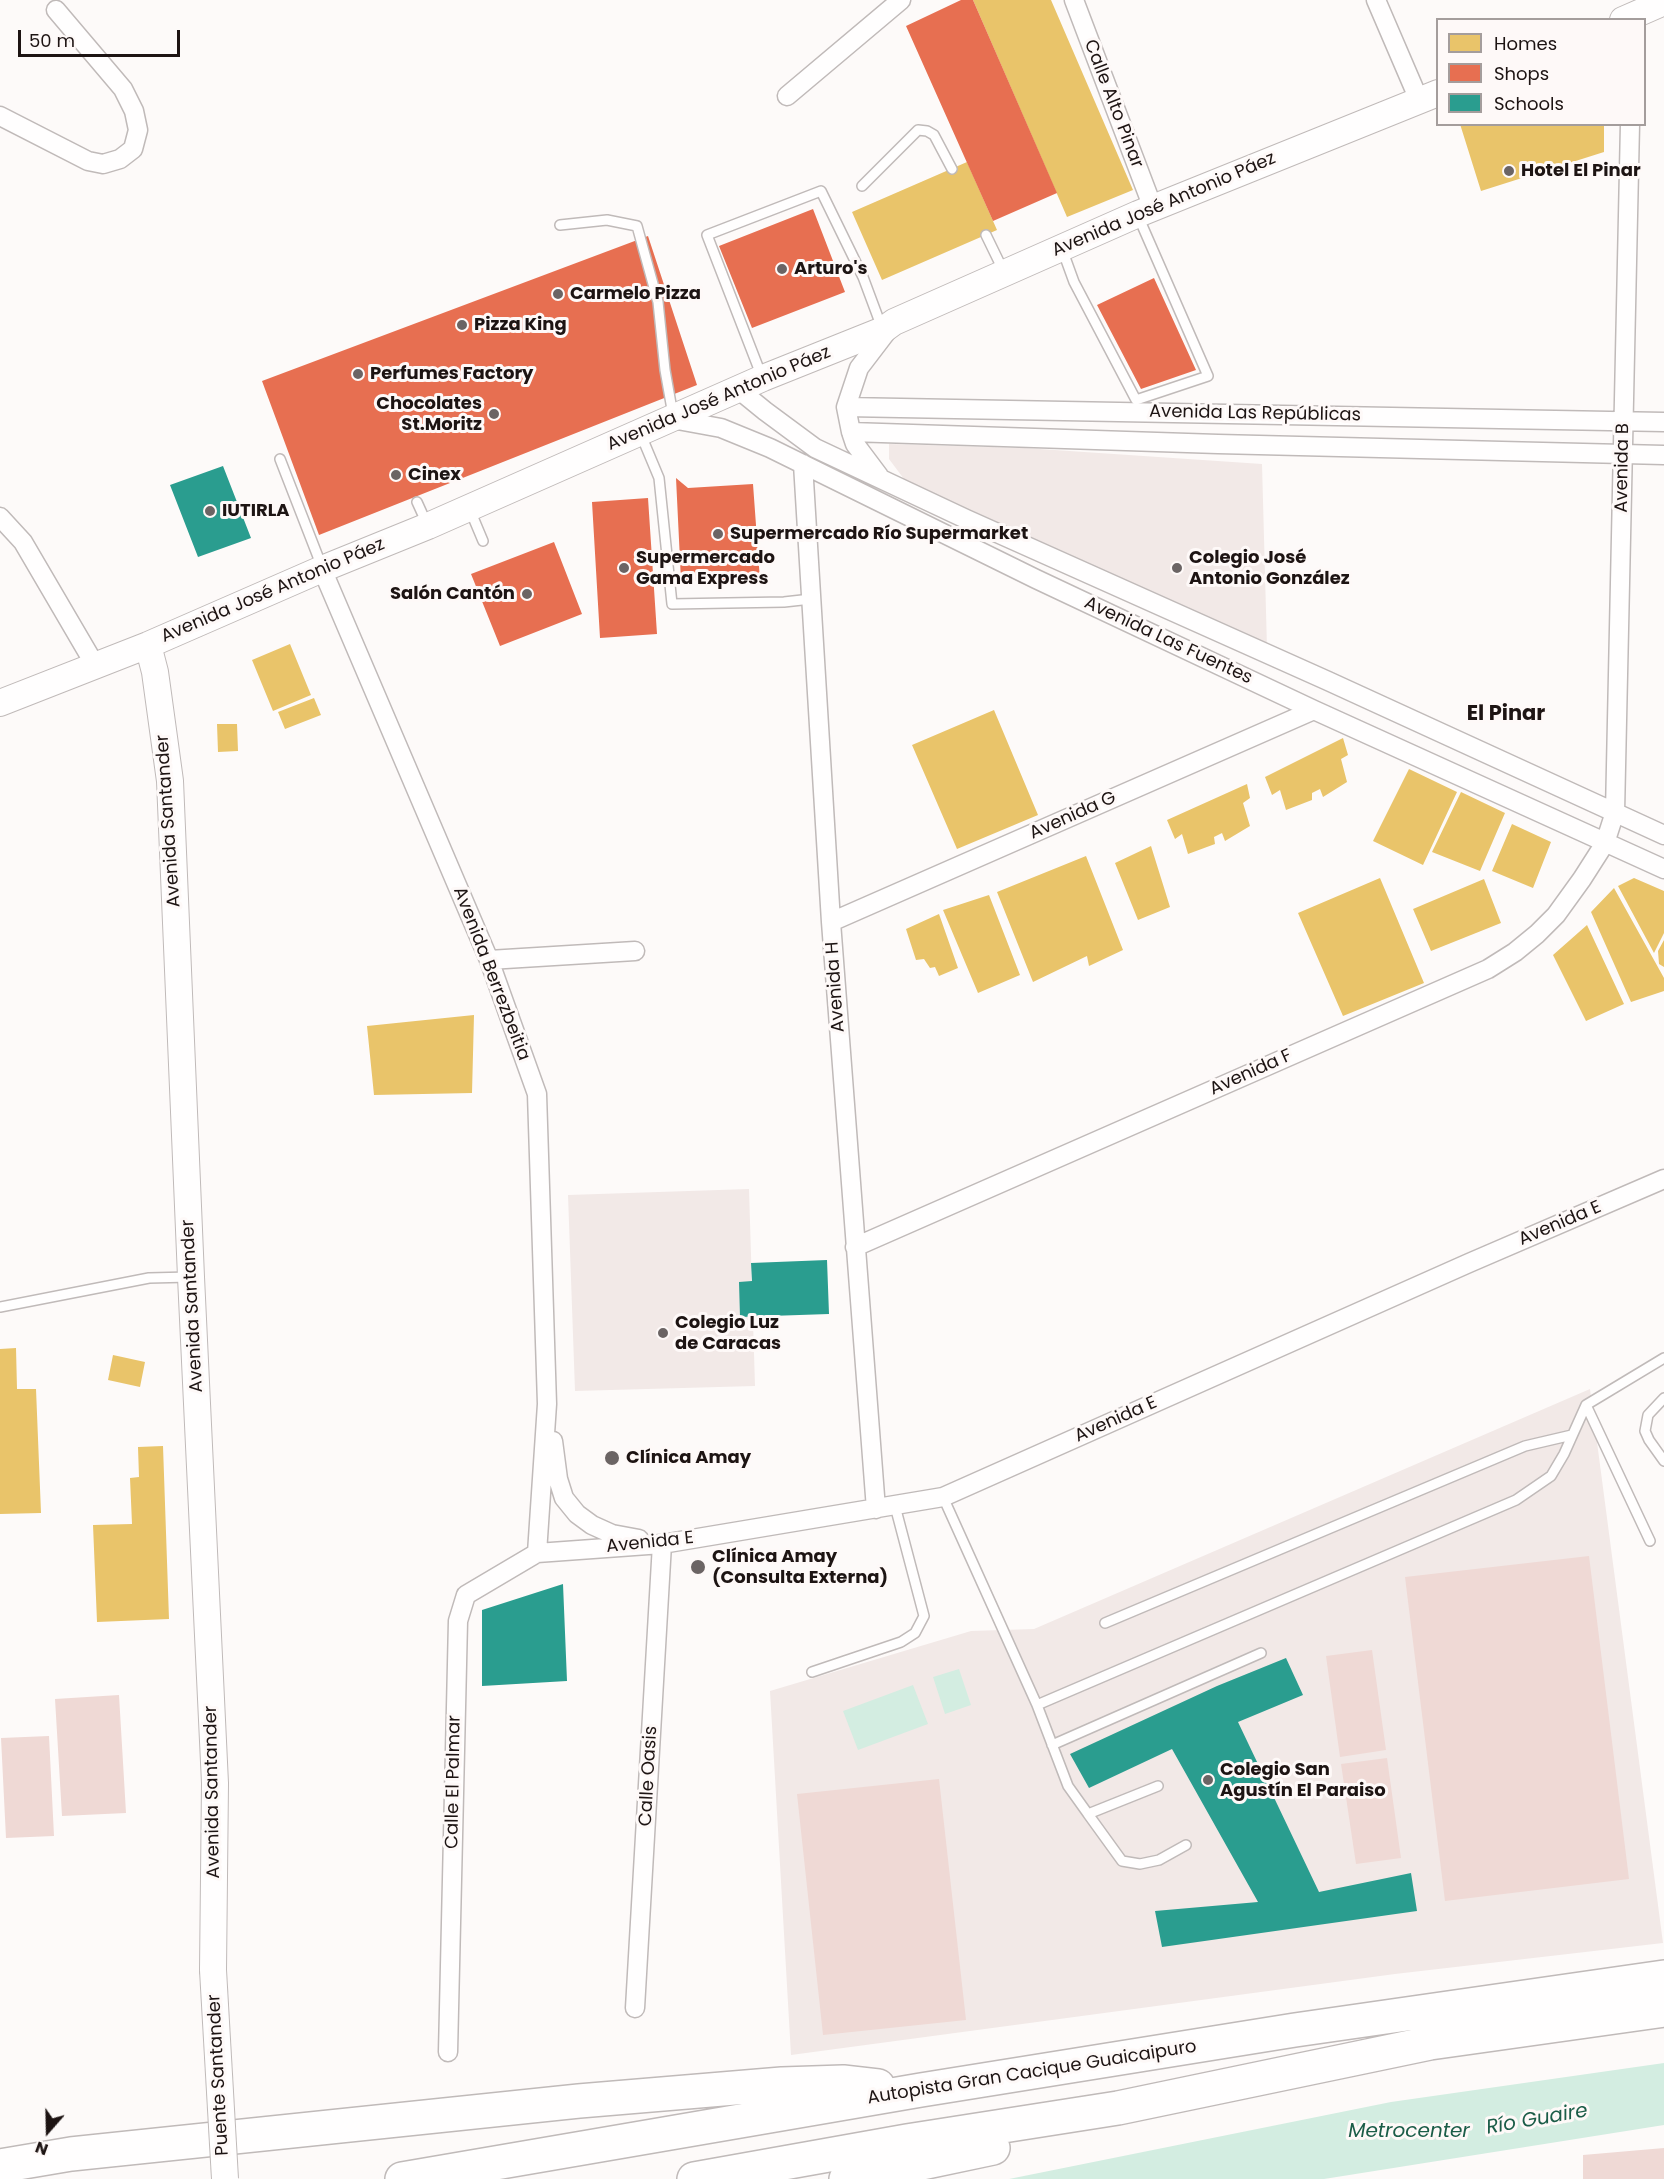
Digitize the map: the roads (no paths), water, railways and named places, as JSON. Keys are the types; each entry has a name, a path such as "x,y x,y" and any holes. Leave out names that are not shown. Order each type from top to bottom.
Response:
{"highway":[{"name":"Autopista Gran Cacique Guaicaipuro","path":"402,2179 921,2090 1295,2030 1664,1977"},
{"path":"694,2179 907,2141 1118,2108 1430,2043 1664,2010"},
{"path":"0,2166 71,2154 579,2101 782,2084 843,2082 921,2090"},
{"path":"846,2179 1034,2139 1118,2108"},
{"path":"0,2156 71,2154"}],"main road":[{"path":"1629,18 1658,2"},
{"name":"Avenida José Antonio Páez","path":"0,703 148,645 322,569 428,526 763,378 888,326 1145,211 1428,97"},
{"name":"Avenida Santander","path":"148,645 155,672 170,781 215,1783 213,1970"},
{"name":"Puente Santander","path":"213,1970 225,2179"}],"street":[{"path":"787,96 901,0"},
{"name":"Calle Alto Pinar","path":"1074,0 1145,211"},
{"path":"1376,0 1428,97"},
{"path":"0,116 88,161 102,164 120,159 133,149 138,130 134,111 123,89 56,10"},
{"name":"Avenida B","path":"1605,843 1615,812 1630,126"},
{"path":"884,482 855,444 850,432 846,406 859,368 888,326"},
{"name":"Avenida Las Fuentes","path":"738,389 815,448 884,482 1664,835"},
{"name":"Avenida Las Repúblicas","path":"846,406 1664,422"},
{"name":"Avenida Las Fuentes","path":"673,418 721,428 770,448 1036,579 1314,710 1664,869"},
{"name":"Avenida Las Repúblicas","path":"850,432 1664,455"},
{"name":"Avenida H","path":"803,464 831,922 876,1509"},
{"path":"0,517 23,542 95,665"},
{"path":"0,531 23,542"},
{"name":"Avenida Berrezbeitia","path":"322,569 489,960 537,1094 548,1404 558,1479 564,1498 577,1514 592,1525 612,1534 662,1544"},
{"path":"1314,710 1328,681"},
{"name":"Avenida G","path":"831,922 1314,710"},
{"name":"Avenida F","path":"855,1247 1488,969 1515,952 1556,915 1605,843"},
{"path":"489,960 635,951"},
{"name":"Avenida E","path":"537,1554 662,1544 943,1497 1664,1179"},
{"name":"Avenida Berrezbeitia","path":"537,1554 548,1404"},
{"name":"Calle Oasis","path":"635,2008 662,1544"},
{"name":"Calle El Palmar","path":"448,2052 458,1621 466,1595 537,1554"}],"lane":[{"path":"862,186 918,130 934,135 952,168"},
{"path":"763,378 707,235 821,191 888,326"},
{"path":"1061,247 1074,282 1136,400 1208,376 1145,211"},
{"path":"560,225 607,220 637,226 658,302 673,418"},
{"path":"986,235 1004,273"},
{"path":"640,433 659,478 672,604 784,602 811,599"},
{"path":"280,459 322,569"},
{"path":"417,502 428,526"},
{"path":"469,508 483,541"},
{"path":"0,1307 149,1278 191,1277"},
{"path":"1037,1705 1516,1500 1551,1476 1586,1405 1664,1358"},
{"path":"1664,1398 1648,1415 1645,1431 1664,1461"},
{"path":"1586,1405 1650,1541"},
{"path":"1105,1623 1525,1446 1572,1435"},
{"path":"943,1497 1037,1705 1068,1786 1122,1861 1140,1864 1159,1860 1186,1845"},
{"path":"812,1672 901,1642 915,1633 924,1616 896,1506"},
{"path":"1053,1745 1261,1653"},
{"path":"1088,1814 1158,1786"}],"water":[{"path":"959,1669 971,1705 945,1714 933,1677"},
{"path":"913,1685 928,1724 858,1750 843,1711"},
{"name":"Metrocenter","path":"1664,2063 1664,2125 1324,2179 1009,2179 1391,2102"}],"place":[{"name":"Hotel El Pinar","path":"1509,171"},
{"name":"Arturo's","path":"782,269"},
{"name":"Carmelo Pizza","path":"558,294"},
{"name":"Pizza King","path":"462,325"},
{"name":"Perfumes Factory","path":"358,374"},
{"name":"Chocolates St.Moritz","path":"494,414"},
{"name":"Cinex","path":"396,475"},
{"name":"IUTIRLA","path":"210,511"},
{"name":"Supermercado Río Supermarket","path":"718,534"},
{"name":"Supermercado Gama Express","path":"624,568"},
{"name":"Colegio José Antonio González","path":"1177,568"},
{"name":"Salón Cantón","path":"527,594"},
{"name":"Colegio Luz de Caracas","path":"663,1333"},
{"name":"Clínica Amay","path":"612,1458"},
{"name":"Clínica Amay (Consulta Externa)","path":"698,1567"},
{"name":"Colegio San Agustín El Paraiso","path":"1208,1780"}],"district":[{"name":"El Pinar","path":"1506,715"}],"water label":[{"name":"Río Guaire","path":"1537,2120"}]}
